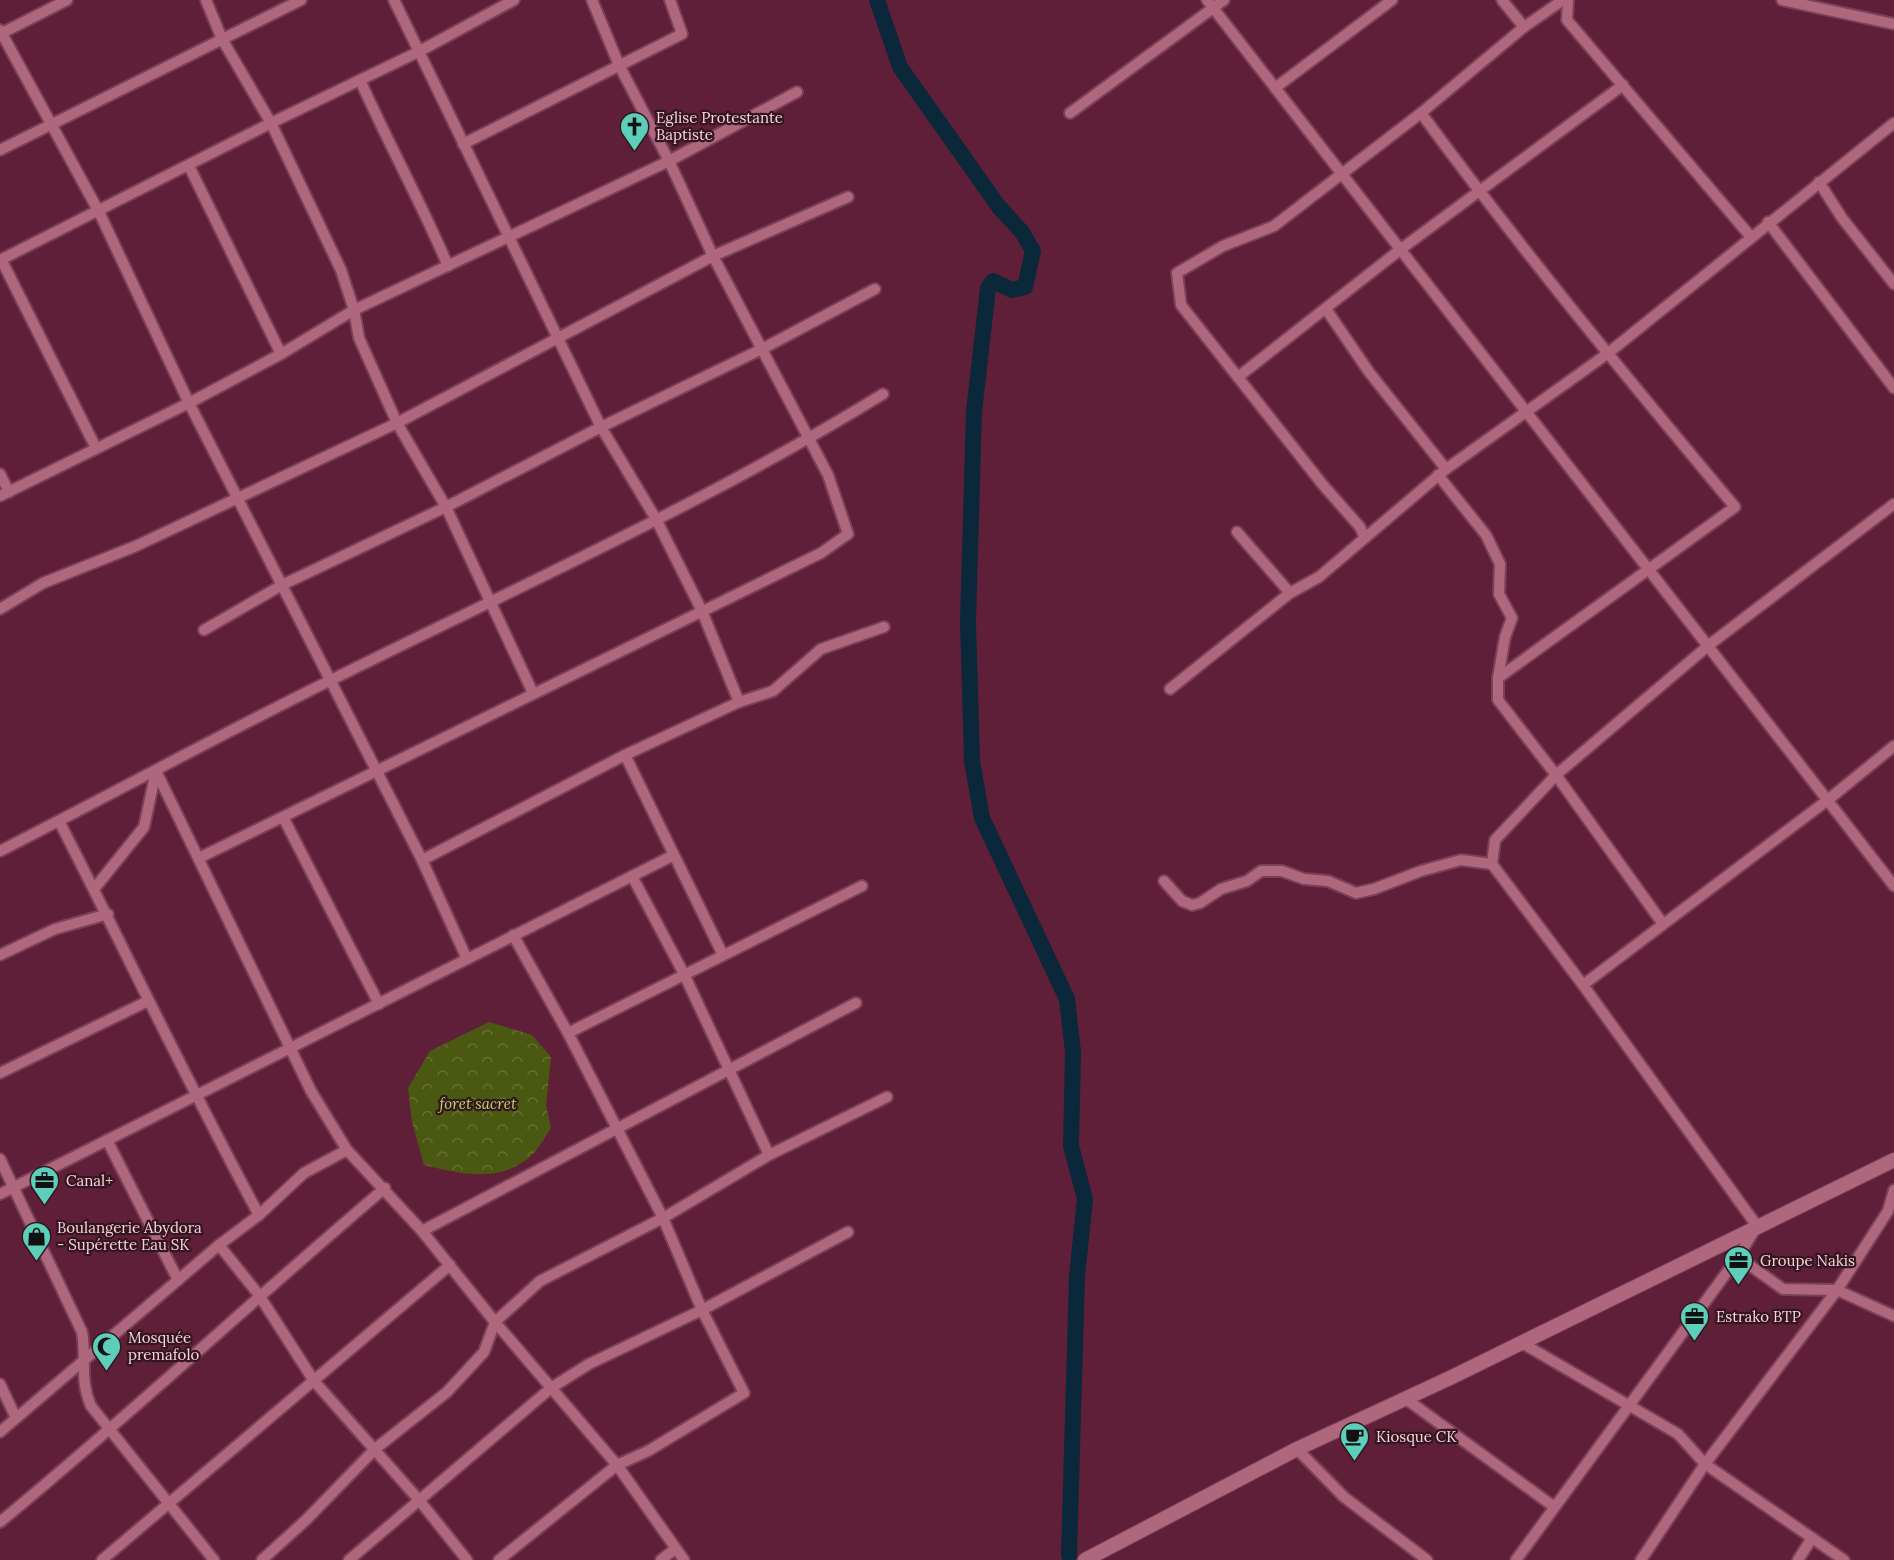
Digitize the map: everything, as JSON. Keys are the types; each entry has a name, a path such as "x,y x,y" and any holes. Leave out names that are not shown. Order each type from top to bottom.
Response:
{"main road":[{"path":"1085,1560 1297,1449 1406,1399 1894,1160"}],"street":[{"path":"67,0 1,32 99,212 189,403 239,497 329,681 422,861 467,959"},
{"path":"206,0 222,39 272,123 341,270 354,310 359,338 397,423 446,507 533,693"},
{"path":"0,150 51,122 301,0"},
{"path":"394,0 602,427 656,519 702,611 739,702"},
{"path":"96,448 1,260 418,52 514,0"},
{"path":"199,858 821,553 848,534 828,475 713,256 669,161 619,65 592,0"},
{"path":"463,144 682,34 670,0"},
{"path":"1070,113 1210,4 1224,0"},
{"path":"1275,88 1392,0"},
{"path":"1502,0 1524,27"},
{"path":"1365,538 1360,527 1181,305 1177,273 1223,246 1274,226 1421,114 1524,27 1563,0"},
{"path":"1568,0 1567,20 1751,237"},
{"path":"1782,0 1894,24"},
{"path":"1210,4 1401,249 1524,412 1709,645 1894,886"},
{"path":"360,80 383,133 424,208 448,266"},
{"path":"1238,377 1401,249 1623,86"},
{"path":"0,474 5,494 189,403 281,354 354,310 669,161 797,92"},
{"path":"1421,114 1607,354 1735,507 1498,678"},
{"path":"1170,690 1290,593 1319,577 1442,472 1607,354 1768,222 1894,123"},
{"path":"189,166 281,354"},
{"path":"1819,182 1842,218 1894,284"},
{"path":"0,609 43,583 136,546 397,423 713,256 848,197"},
{"path":"1768,222 1894,388"},
{"path":"204,630 282,585 446,507 762,349 875,289"},
{"path":"1326,309 1486,536 1500,564 1499,594 1512,618 1505,637 1498,678 1498,700 1556,775 1663,924"},
{"path":"0,851 329,681 490,604 809,440 883,394"},
{"path":"1516,1560 1553,1506 1630,1406 1738,1257 1757,1226 1583,985 1492,864 1495,840 1556,775 1709,645 1894,504"},
{"path":"1237,532 1290,593"},
{"path":"422,861 625,754 739,702 773,691 820,650 884,627"},
{"path":"1583,985 1828,799 1894,746"},
{"path":"625,754 723,955"},
{"path":"156,771 311,1091 346,1150 385,1188 422,1230 495,1323 617,1465 684,1560"},
{"path":"94,889 144,827 156,771"},
{"path":"284,817 379,1004"},
{"path":"59,821 108,914 194,1096 259,1215"},
{"path":"0,1194 674,855"},
{"path":"1164,881 1182,901 1192,905 1200,903 1221,889 1247,882 1261,871 1282,871 1304,879 1328,881 1356,893 1461,860 1492,864"},
{"path":"632,876 684,974 769,1155"},
{"path":"568,1032 862,886"},
{"path":"0,955 55,929 108,914"},
{"path":"499,1560 617,1465 648,1451 744,1393 702,1310 663,1218 568,1032 513,935"},
{"path":"0,1073 148,1001"},
{"path":"422,1230 856,1003"},
{"path":"262,1560 315,1512 375,1449 447,1392 484,1352 495,1323 540,1281 663,1218 769,1155 887,1097"},
{"path":"107,1140 178,1280"},
{"path":"0,1432 219,1245 259,1215 304,1173 346,1150"},
{"path":"0,1159 82,1332 83,1389 91,1406 214,1560"},
{"path":"0,1522 110,1432 259,1295 385,1188"},
{"path":"1641,1560 1705,1464 1837,1290 1888,1211 1894,1190"},
{"path":"349,1560 551,1389 589,1364 702,1310 848,1232"},
{"path":"219,1245 259,1295 314,1382 419,1500 467,1560"},
{"path":"1738,1257 1783,1289 1837,1290 1894,1316"},
{"path":"102,1560 450,1265"},
{"path":"1521,1343 1678,1434 1705,1464 1844,1560"},
{"path":"0,1384 16,1418"},
{"path":"1406,1399 1553,1506"},
{"path":"1297,1449 1344,1497 1427,1560"},
{"path":"1798,1560 1812,1538"},
{"path":"661,1560 675,1549"}],"green space":[{"name":"foret sacret","path":"489,1022 532,1035 551,1057 546,1105 551,1128 532,1155 507,1170 480,1174 424,1165 412,1122 408,1088 430,1051"}],"waterway":[{"path":"877,0 900,67 999,207 1022,232 1033,251 1025,287 1012,290 993,281 988,288 974,412 968,622 972,761 982,818 1067,999 1073,1052 1071,1146 1085,1199 1077,1276 1069,1555"}],"place":[{"name":"Eglise Protestante Baptiste","path":"635,152"},
{"name":"Canal+","path":"45,1206"},
{"name":"Boulangerie Abydora - Supérette Eau SK","path":"36,1262"},
{"name":"Groupe Nakis","path":"1739,1286"},
{"name":"Estrako BTP","path":"1695,1342"},
{"name":"Mosquée premafolo","path":"107,1372"},
{"name":"Kiosque CK","path":"1355,1462"}]}
